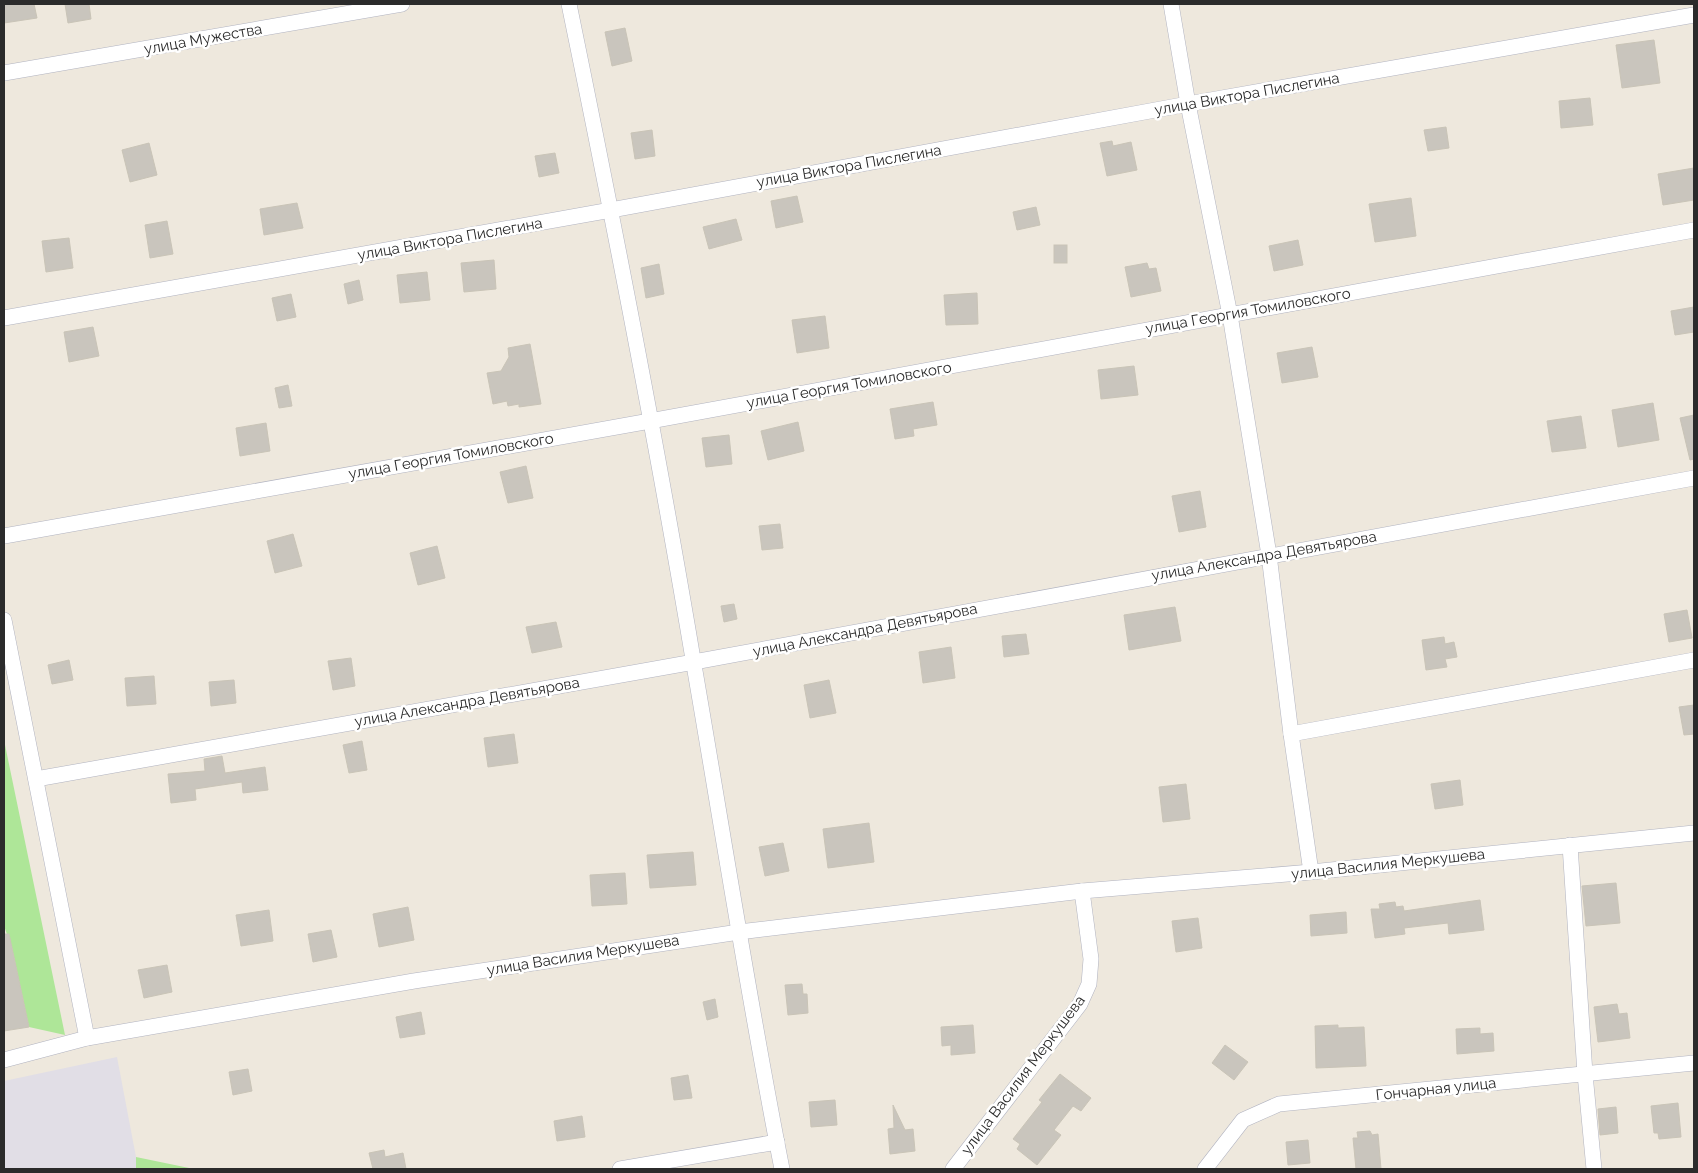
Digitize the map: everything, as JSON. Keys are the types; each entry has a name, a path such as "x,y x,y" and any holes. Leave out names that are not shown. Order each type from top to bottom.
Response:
{"street":[{"name":"улица Мужества","path":"4,73 402,4"},
{"path":"568,4 611,210 650,421 782,1169"},
{"path":"1171,4 1188,104 1230,315 1269,555 1291,734 1311,872"},
{"name":"улица Виктора Пислегина","path":"4,318 611,210 1188,104 1694,15"},
{"name":"улица Георгия Томиловского","path":"4,536 650,421 1694,230"},
{"name":"улица Александра Девятьярова","path":"36,779 694,662 1694,478"},
{"path":"4,620 87,1038"},
{"path":"1291,734 1694,660"},
{"name":"улица Василия Меркушева","path":"4,1060 87,1038 414,980 739,932 1082,890 1311,872 1694,833"},
{"path":"1570,845 1585,1074 1594,1169"},
{"name":"улица Василия Меркушева","path":"953,1169 1080,1004 1089,984 1091,959 1082,890"},
{"name":"Гончарная улица","path":"1205,1169 1243,1120 1279,1104 1694,1063"},
{"path":"620,1169 777,1142"}],"shaded area":[{"path":"117,1057 136,1157 136,1169 4,1169 4,1081"}],"green space":[{"path":"4,740 65,1035 29,1027 12,948 4,926"},
{"path":"136,1157 194,1169 136,1169"}],"building":[{"path":"4,4 34,4 37,18 4,23"},
{"path":"65,4 89,4 91,19 68,23"},
{"path":"625,28 632,61 612,66 605,32"},
{"path":"1654,40 1660,83 1622,88 1616,45"},
{"path":"1590,98 1593,125 1561,128 1559,101"},
{"path":"1446,127 1449,148 1428,151 1424,130"},
{"path":"652,130 655,156 635,159 631,133"},
{"path":"1112,141 1113,146 1131,142 1137,170 1107,176 1100,143"},
{"path":"149,143 157,175 130,182 122,150"},
{"path":"555,153 559,173 539,177 535,156"},
{"path":"1694,168 1694,200 1663,205 1658,174"},
{"path":"797,196 803,222 776,228 771,201"},
{"path":"1411,198 1416,236 1375,242 1369,204"},
{"path":"297,203 303,228 264,235 260,209"},
{"path":"1036,207 1040,225 1017,230 1013,212"},
{"path":"736,219 742,240 709,249 703,227"},
{"path":"167,221 173,254 150,258 145,225"},
{"path":"69,238 73,268 46,272 42,241"},
{"path":"1298,240 1303,265 1274,271 1269,246"},
{"path":"1054,245 1067,245 1067,263 1054,263"},
{"path":"494,260 496,289 464,292 461,263"},
{"path":"1147,263 1149,269 1156,268 1161,291 1131,297 1125,267"},
{"path":"659,264 664,294 646,298 641,268"},
{"path":"427,272 430,300 400,303 397,275"},
{"path":"359,280 363,300 348,304 344,284"},
{"path":"977,293 978,324 946,325 944,295"},
{"path":"291,294 296,317 277,321 272,298"},
{"path":"1694,307 1694,332 1675,335 1671,311"},
{"path":"825,316 829,348 797,353 792,320"},
{"path":"93,327 99,356 69,362 64,332"},
{"path":"530,344 541,404 519,407 519,404 508,406 507,401 493,404 487,373 501,371 509,357 508,348"},
{"path":"1312,347 1318,377 1282,383 1277,353"},
{"path":"1134,366 1138,395 1101,399 1098,370"},
{"path":"288,385 292,406 279,408 275,388"},
{"path":"933,402 937,425 913,429 914,436 895,439 890,409"},
{"path":"1653,403 1659,440 1618,447 1612,410"},
{"path":"1694,415 1694,459 1690,460 1680,418"},
{"path":"1581,416 1586,448 1552,452 1547,421"},
{"path":"798,422 804,451 768,460 761,431"},
{"path":"266,423 270,451 240,456 236,428"},
{"path":"729,435 732,464 706,467 702,438"},
{"path":"526,466 533,498 508,503 500,472"},
{"path":"1200,491 1206,527 1179,532 1172,496"},
{"path":"780,524 783,548 762,550 759,526"},
{"path":"293,534 302,566 275,573 267,541"},
{"path":"437,546 445,578 418,585 410,553"},
{"path":"734,604 737,619 724,622 721,606"},
{"path":"1175,607 1181,641 1129,650 1124,615"},
{"path":"1687,610 1692,638 1669,642 1664,614"},
{"path":"556,622 562,647 532,653 526,627"},
{"path":"1026,634 1029,654 1004,657 1002,636"},
{"path":"1444,637 1445,644 1454,642 1457,657 1445,659 1447,667 1426,670 1422,640"},
{"path":"951,647 955,678 923,683 919,652"},
{"path":"351,658 355,686 333,690 328,661"},
{"path":"69,660 73,680 52,684 48,665"},
{"path":"154,676 156,704 127,706 125,678"},
{"path":"234,680 236,703 211,706 209,682"},
{"path":"829,680 836,713 810,718 804,685"},
{"path":"1694,705 1694,734 1684,735 1679,707"},
{"path":"514,734 518,763 488,767 484,738"},
{"path":"362,741 367,770 349,773 343,745"},
{"path":"222,756 225,773 265,767 268,790 243,793 242,782 195,789 196,800 171,803 168,774 205,771 204,759"},
{"path":"1460,780 1463,805 1435,809 1431,784"},
{"path":"1186,784 1190,819 1163,822 1159,787"},
{"path":"869,823 874,862 828,868 823,829"},
{"path":"783,843 789,871 765,876 759,847"},
{"path":"693,852 696,885 650,888 647,855"},
{"path":"625,873 627,904 592,906 590,875"},
{"path":"1616,883 1620,923 1586,926 1582,886"},
{"path":"1480,900 1484,930 1449,934 1448,923 1404,928 1405,934 1375,938 1371,909 1380,909 1379,904 1395,902 1396,907 1403,906 1404,911"},
{"path":"408,907 414,940 379,947 373,914"},
{"path":"269,910 273,941 241,946 236,915"},
{"path":"1346,912 1347,933 1311,936 1310,915"},
{"path":"1198,918 1202,948 1176,952 1172,921"},
{"path":"331,930 337,957 313,962 308,934"},
{"path":"4,934 9,934 29,1027 4,1031"},
{"path":"167,965 172,992 144,998 138,970"},
{"path":"802,984 803,994 807,994 808,1013 788,1015 785,985"},
{"path":"715,999 718,1017 707,1020 703,1002"},
{"path":"1617,1004 1619,1014 1627,1013 1630,1038 1598,1042 1594,1007"},
{"path":"421,1012 425,1034 400,1038 396,1017"},
{"path":"973,1025 975,1053 951,1055 951,1045 942,1046 941,1027"},
{"path":"1338,1025 1338,1028 1364,1027 1366,1066 1316,1068 1315,1026"},
{"path":"1480,1028 1480,1034 1493,1033 1494,1051 1457,1054 1456,1029"},
{"path":"1225,1045 1248,1062 1234,1080 1212,1063"},
{"path":"248,1069 252,1091 233,1095 229,1072"},
{"path":"1060,1074 1091,1098 1081,1111 1073,1106 1054,1130 1061,1135 1037,1165 1017,1149 1020,1144 1013,1139 1042,1102 1039,1100"},
{"path":"688,1075 692,1098 674,1100 671,1078"},
{"path":"835,1100 837,1125 811,1127 809,1102"},
{"path":"1678,1103 1681,1137 1659,1139 1658,1133 1654,1133 1651,1106"},
{"path":"893,1105 905,1130 913,1129 915,1151 890,1154 888,1129 894,1128"},
{"path":"1616,1107 1618,1133 1600,1135 1598,1109"},
{"path":"582,1116 585,1137 557,1141 554,1121"},
{"path":"1370,1131 1372,1135 1378,1134 1381,1169 1356,1169 1353,1138 1358,1138 1357,1132"},
{"path":"1308,1140 1310,1163 1288,1165 1286,1142"},
{"path":"384,1150 385,1157 403,1153 406,1169 373,1169 369,1153"}]}
